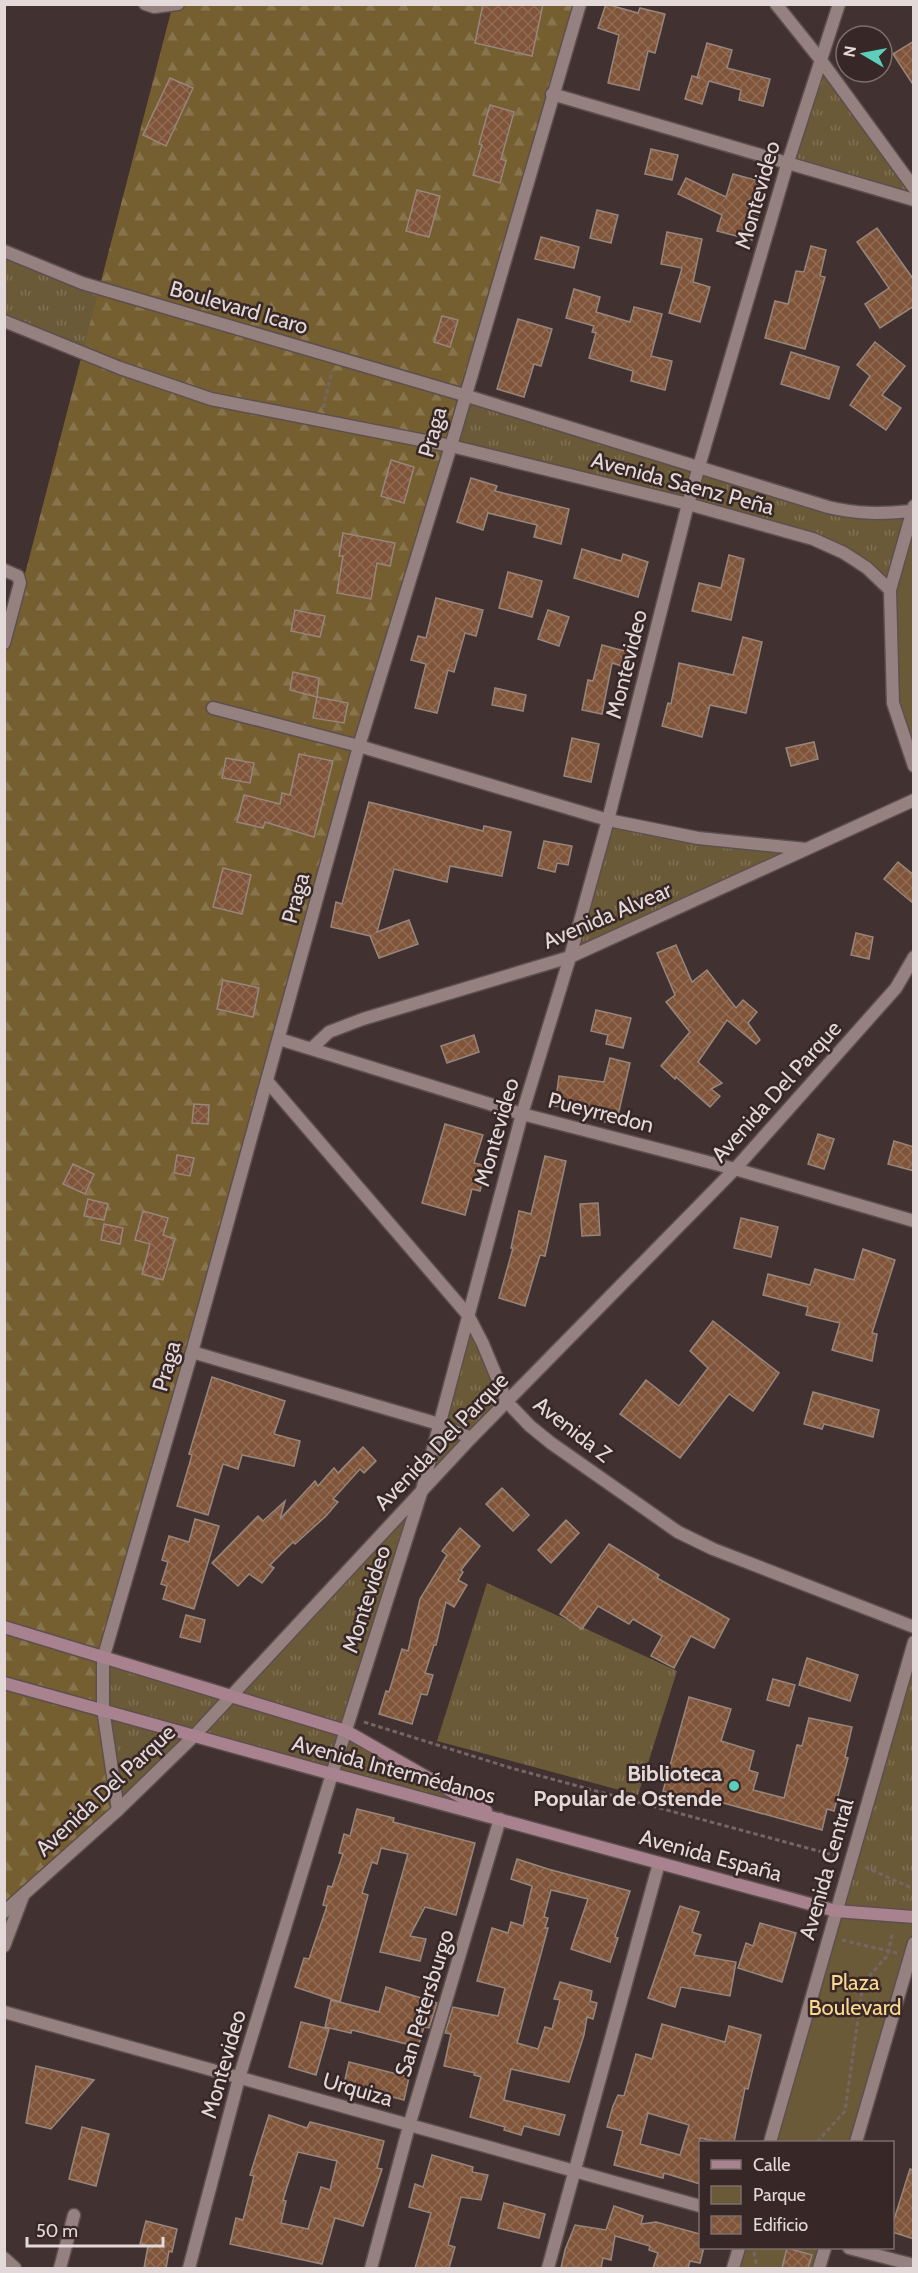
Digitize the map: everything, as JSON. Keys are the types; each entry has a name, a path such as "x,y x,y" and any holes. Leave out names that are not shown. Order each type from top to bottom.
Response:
{"main road":[{"name":"Avenida Intermédanos","path":"4,1627 103,1659 346,1731 500,1819"},
{"name":"Avenida Intermédanos","path":"4,1683 500,1819"},
{"name":"Avenida España","path":"500,1819 836,1911 914,1917"}],"street":[{"path":"150,6 178,4"},
{"name":"Praga","path":"118,1810 103,1709 103,1659 192,1352 359,746 451,446 579,4"},
{"path":"776,4 820,59 914,188"},
{"name":"Montevideo","path":"189,2268 240,2078 332,1774 422,1490 522,1114 570,957 608,820 688,504 787,165 839,4"},
{"path":"552,94 787,165 914,200"},
{"name":"Boulevard Icaro","path":"4,251 82,283 464,395"},
{"path":"4,321 165,385 211,399 451,446"},
{"name":"Avenida Saenz Peña","path":"464,395 700,469 854,513 876,514 912,508"},
{"name":"Avenida Saenz Peña","path":"451,446 688,504 813,539 844,553 867,568 890,590"},
{"path":"912,508 890,590 893,703 914,766"},
{"path":"4,570 18,576 20,583 4,643"},
{"path":"213,708 359,746 608,820 698,838 806,849"},
{"name":"Avenida Alvear","path":"312,1048 329,1032 363,1018 570,957 914,800"},
{"name":"Avenida Del Parque","path":"4,1912 118,1810 194,1736 471,1438 735,1169 896,988 914,957"},
{"name":"Avenida Del Parque","path":"896,988 914,977"},
{"name":"Pueyrredon","path":"279,1039 522,1114 735,1169 914,1221"},
{"name":"Avenida Z","path":"267,1082 468,1315 483,1344 507,1402 530,1426 678,1532 713,1549 914,1627"},
{"path":"192,1352 439,1424 471,1438"},
{"name":"Avenida Central","path":"770,2141 914,1642"},
{"name":"San Petersburgo","path":"371,2268 409,2126 500,1819"},
{"path":"548,2268 658,1863"},
{"path":"4,1946 25,1893"},
{"path":"856,2141 914,1942"},
{"name":"Urquiza","path":"4,2012 699,2206"},
{"path":"60,2268 74,2215"},
{"path":"733,2268 738,2249"},
{"path":"819,2268 824,2249"},
{"path":"856,2249 914,2265"},
{"path":"4,2258 15,2268"}],"path":[{"path":"319,421 336,357"},
{"path":"350,1718 511,1768 851,1860 914,1889"},
{"path":"818,2141 845,2111 863,1983 888,1955 892,1934"},
{"path":"829,1937 910,1956"},
{"path":"753,2249 757,2268"}],"green space":[{"path":"173,4 580,5 552,94 103,1658 118,1810 25,1892 5,1946 5,651"},
{"path":"820,59 834,78 834,84 838,84 913,188 913,200 787,165"},
{"path":"4,251 82,283 828,507 911,511 890,590 844,553 539,467 211,399 5,320"},
{"path":"913,506 913,766 893,703 890,590"},
{"path":"608,820 806,849 570,957"},
{"path":"468,1315 507,1402 422,1490"},
{"path":"422,1490 346,1731 499,1819 5,1680 103,1659 230,1696"},
{"path":"487,1583 677,1671 638,1795 437,1741"},
{"path":"913,1642 913,1917 836,1911"},
{"path":"103,1709 194,1736 118,1810"},
{"name":"Plaza Boulevard","path":"836,1911 913,1917 913,1943 856,2141 770,2141"},
{"path":"739,2249 822,2249 816,2268 733,2268"}],"building":[{"path":"483,4 543,4 532,56 475,43"},
{"path":"606,4 638,13 640,8 665,14 655,53 648,51 639,90 608,83 619,35 598,28"},
{"path":"914,41 914,86 894,56"},
{"path":"707,43 732,50 727,68 770,79 763,106 739,100 741,90 709,81 702,104 685,99 692,76 697,77"},
{"path":"170,78 193,88 166,146 143,135"},
{"path":"490,105 514,112 501,159 506,161 500,183 473,175"},
{"path":"651,149 678,155 672,180 645,174"},
{"path":"733,174 767,183 752,240 717,231 722,215 678,194 686,178 726,197"},
{"path":"417,190 440,196 429,237 406,231"},
{"path":"597,210 618,215 611,243 590,238"},
{"path":"877,228 914,280 914,306 880,328 865,304 889,288 857,242"},
{"path":"667,232 702,239 693,282 710,287 700,322 669,313 682,268 661,264"},
{"path":"541,237 579,247 574,268 535,259"},
{"path":"811,246 826,250 820,276 825,277 805,349 765,338 775,301 788,304 796,271 804,272"},
{"path":"574,289 600,297 596,312 630,322 634,307 662,314 651,356 672,361 665,390 631,381 633,371 589,358 596,333 592,332 594,326 566,318"},
{"path":"442,316 458,320 450,347 434,342"},
{"path":"518,319 552,329 541,366 534,364 524,397 497,389"},
{"path":"875,342 905,366 882,395 901,408 886,430 850,405 870,376 857,365"},
{"path":"791,352 839,367 829,399 781,384"},
{"path":"391,460 414,467 404,503 381,496"},
{"path":"471,478 497,486 495,491 569,509 561,544 534,537 537,525 488,513 483,530 457,522"},
{"path":"343,533 395,543 390,566 377,563 371,599 337,593 343,556 339,556"},
{"path":"582,549 621,561 623,554 648,562 638,597 574,578"},
{"path":"729,555 744,559 731,620 692,611 699,583 721,588"},
{"path":"508,572 542,581 532,617 499,608"},
{"path":"436,598 483,610 476,636 465,633 454,672 448,670 437,713 415,708 426,664 411,660 418,636 426,638"},
{"path":"295,610 325,616 320,637 291,631"},
{"path":"548,610 569,617 559,646 538,639"},
{"path":"743,637 762,642 746,713 710,705 702,737 662,726 668,703 671,704 679,663 733,675"},
{"path":"602,645 632,653 628,668 612,663 602,714 582,710 588,680 593,681"},
{"path":"293,672 319,678 317,697 290,690"},
{"path":"495,688 526,695 523,711 492,705"},
{"path":"317,697 348,703 344,723 313,718"},
{"path":"572,738 599,744 591,782 564,776"},
{"path":"814,742 818,759 791,766 786,748"},
{"path":"299,754 333,761 314,837 265,822 263,828 237,822 244,795 280,804 282,793 290,795"},
{"path":"226,758 254,763 250,783 222,778"},
{"path":"369,802 483,831 484,826 511,832 502,876 450,866 447,882 394,869 377,932 409,920 418,944 379,958 370,936 331,927 336,902 342,904"},
{"path":"544,841 572,846 568,865 557,863 555,872 538,868"},
{"path":"898,862 914,875 914,904 884,879"},
{"path":"223,868 251,875 242,914 213,907"},
{"path":"856,933 873,937 869,959 851,955"},
{"path":"676,945 692,982 707,970 736,1008 743,1000 757,1012 748,1023 760,1040 756,1044 727,1020 698,1062 722,1083 711,1089 720,1096 710,1107 661,1066 690,1032 666,1002 675,995 657,953"},
{"path":"223,980 259,988 253,1017 217,1009"},
{"path":"596,1010 631,1018 623,1048 606,1044 608,1035 591,1031"},
{"path":"474,1035 479,1052 447,1063 441,1046"},
{"path":"610,1058 630,1063 616,1124 596,1120 597,1112 555,1106 559,1076 604,1082"},
{"path":"194,1104 209,1105 208,1124 192,1123"},
{"path":"445,1124 483,1135 474,1163 487,1166 480,1191 472,1189 465,1215 422,1203"},
{"path":"818,1134 834,1139 824,1169 808,1164"},
{"path":"894,1141 914,1147 914,1171 888,1164"},
{"path":"177,1155 194,1158 190,1176 174,1173"},
{"path":"545,1156 566,1161 545,1256 540,1255 525,1306 499,1298 513,1248 511,1248 519,1211 531,1214"},
{"path":"73,1164 94,1174 85,1194 63,1184"},
{"path":"88,1199 108,1204 104,1220 84,1216"},
{"path":"598,1203 600,1235 582,1236 580,1204"},
{"path":"143,1211 168,1218 163,1235 175,1239 163,1280 142,1274 150,1244 135,1240"},
{"path":"741,1218 778,1227 771,1257 734,1248"},
{"path":"104,1224 123,1228 120,1244 101,1240"},
{"path":"863,1249 895,1260 872,1333 877,1334 872,1361 832,1350 840,1323 806,1315 808,1307 763,1295 768,1274 810,1285 815,1269 854,1280"},
{"path":"713,1321 779,1373 753,1411 729,1394 680,1458 620,1414 646,1380 679,1406 708,1368 690,1351"},
{"path":"212,1377 285,1401 274,1434 300,1441 294,1466 242,1455 238,1469 223,1464 208,1515 177,1506 192,1455 189,1454"},
{"path":"813,1392 879,1410 873,1437 824,1424 822,1429 804,1424"},
{"path":"363,1447 376,1461 364,1473 360,1469 333,1499 338,1502 326,1516 295,1544 293,1542 270,1565 274,1568 262,1583 249,1574 238,1586 212,1563 258,1516 263,1521 285,1501 280,1519 315,1481 318,1486 334,1468 338,1473"},
{"path":"502,1488 529,1515 513,1531 486,1504"},
{"path":"195,1519 219,1526 194,1609 163,1599 167,1586 161,1584 168,1562 162,1560 169,1536 189,1542"},
{"path":"566,1520 579,1533 551,1563 538,1550"},
{"path":"460,1528 480,1546 461,1570 463,1572 458,1580 467,1585 454,1607 446,1602 436,1645 434,1645 425,1673 433,1675 427,1695 421,1694 412,1724 379,1714 386,1691 389,1692 402,1649 408,1651 420,1599 447,1555 442,1551"},
{"path":"609,1544 659,1575 657,1578 729,1619 714,1648 691,1636 674,1668 651,1656 662,1636 633,1619 629,1624 598,1606 582,1629 560,1614"},
{"path":"186,1615 205,1620 200,1642 180,1637"},
{"path":"807,1658 858,1675 850,1701 799,1685"},
{"path":"773,1679 795,1685 789,1706 767,1700"},
{"path":"689,1697 731,1709 721,1741 754,1751 749,1770 758,1773 753,1790 784,1798 797,1745 802,1746 809,1718 852,1727 845,1757 848,1758 834,1811 827,1809 822,1830 705,1798 704,1802 663,1791"},
{"path":"357,1809 394,1818 393,1822 475,1843 456,1915 425,1907 410,1936 426,1939 420,1961 380,1952 408,1854 381,1848 377,1864 372,1862 362,1893 368,1895 340,2002 295,1987 304,1958 309,1959 327,1906 323,1905 328,1886 332,1887 343,1854 339,1853 344,1834 350,1836"},
{"path":"517,1859 630,1891 615,1937 618,1938 610,1962 571,1949 588,1899 551,1890 544,1917 548,1918 545,1928 548,1928 517,2043 538,2049 545,2027 552,2029 560,2000 554,1999 560,1982 592,1991 590,2001 597,2003 593,2019 587,2017 584,2035 569,2082 511,2069 504,2100 565,2115 559,2135 524,2126 521,2135 504,2130 505,2127 470,2117 481,2077 474,2075 475,2073 444,2066 451,2034 445,2033 453,2007 498,2016 505,1988 477,1981 492,1928 508,1933 511,1922 523,1926 532,1886 511,1879"},
{"path":"680,1906 699,1912 692,1932 701,1935 694,1955 736,1962 730,1996 681,1987 675,2007 648,1998"},
{"path":"760,1923 796,1933 782,1982 738,1968 746,1943 753,1946"},
{"path":"386,1987 437,2003 429,2028 424,2027 418,2047 352,2030 351,2033 325,2027 331,2000 379,2012"},
{"path":"301,2022 329,2029 316,2075 289,2067"},
{"path":"662,2024 725,2042 729,2026 761,2035 748,2089 745,2088 734,2141 700,2138 699,2184 664,2173 663,2178 614,2165 623,2131 607,2127 618,2095 624,2096 636,2054 652,2059","holes":["648,2113 689,2125 680,2155 640,2144"]},
{"path":"349,2062 409,2077 404,2100 344,2084"},
{"path":"36,2066 94,2080 51,2129 26,2123"},
{"path":"269,2115 307,2128 310,2122 384,2141 377,2168 382,2169 363,2226 335,2218 322,2264 230,2244 236,2218 243,2220 254,2176 250,2175","holes":["298,2152 337,2161 330,2190 321,2187 308,2229 281,2223 286,2201 283,2200"]},
{"path":"82,2127 109,2134 96,2186 69,2179"},
{"path":"432,2155 473,2167 472,2172 488,2175 481,2200 461,2197 448,2245 455,2247 449,2268 415,2268 431,2213 409,2207 415,2184 423,2187"},
{"path":"910,2169 914,2170 914,2239 894,2233 894,2220"},
{"path":"504,2203 545,2214 539,2238 498,2228"},
{"path":"614,2206 643,2216 641,2224 656,2222 699,2234 699,2249 704,2249 700,2263 690,2261 688,2268 653,2268 658,2253 649,2250 650,2246 615,2236 611,2260 603,2258 601,2268 561,2268 575,2225 606,2230"},
{"path":"146,2221 177,2229 166,2268 144,2268 148,2246 140,2244"},
{"path":"787,2249 812,2255 808,2268 782,2268"}],"place":[{"name":"Biblioteca Popular de Ostende","path":"734,1786"}]}
